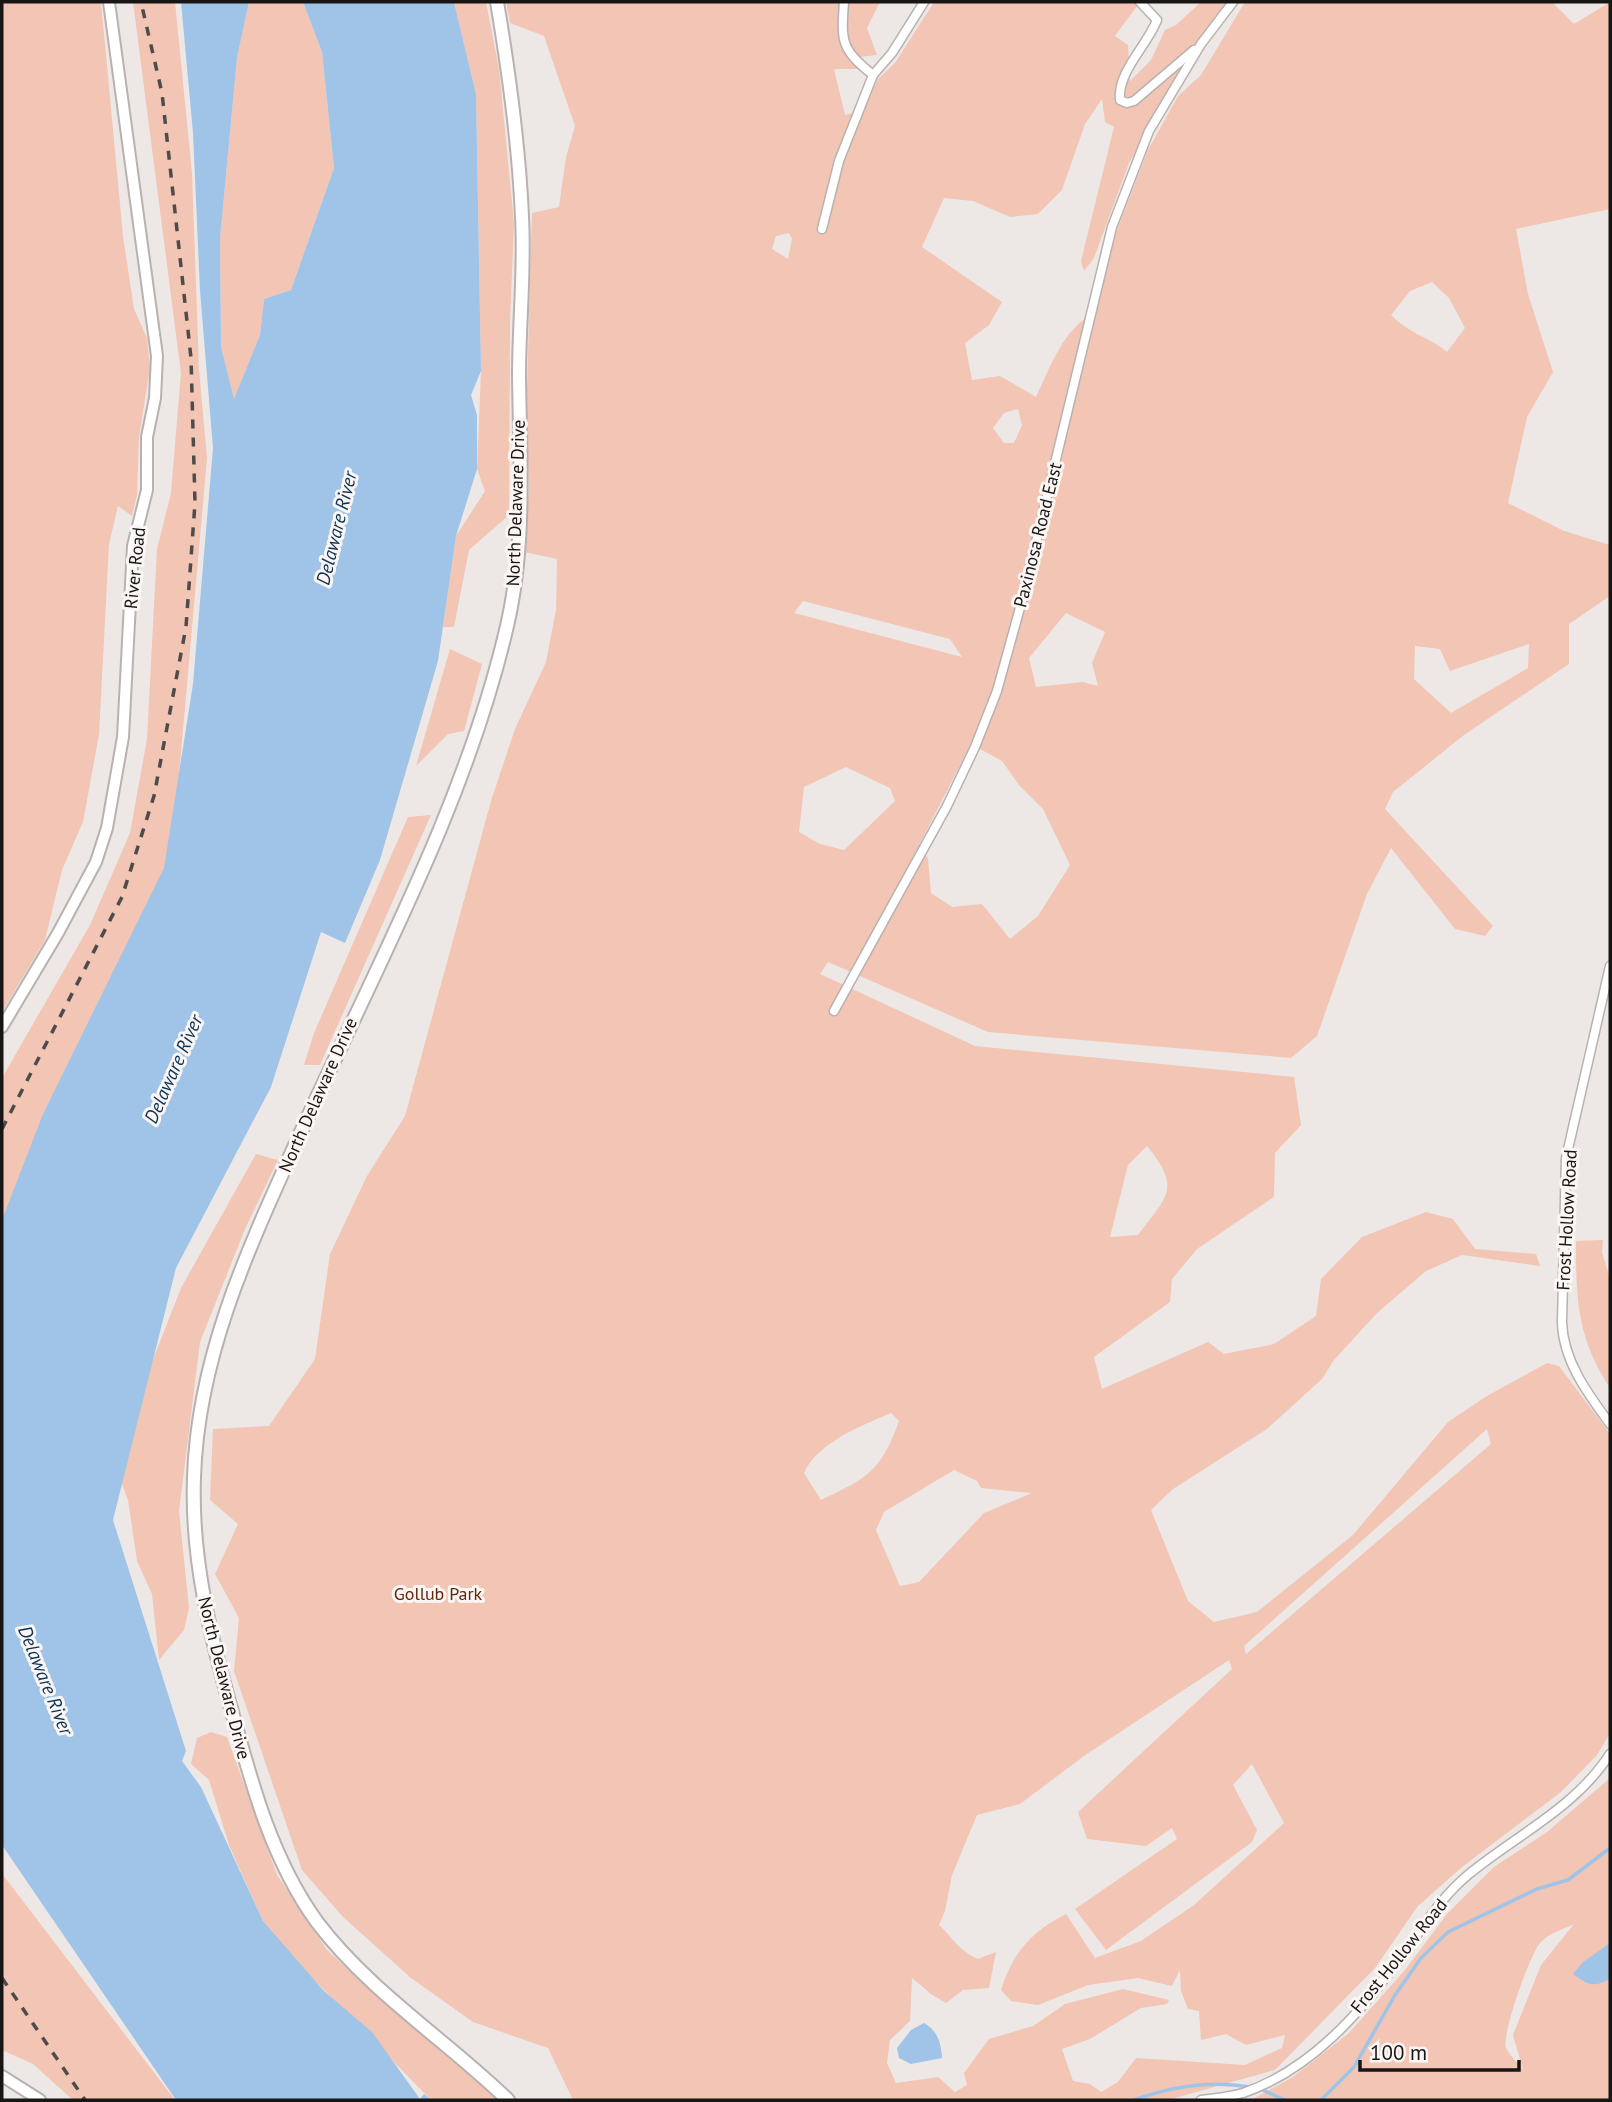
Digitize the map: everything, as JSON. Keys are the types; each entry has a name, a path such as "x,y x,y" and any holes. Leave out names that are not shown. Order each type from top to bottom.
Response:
{"main road":[{"name":"North Delaware Drive","path":"497,2 509,77 523,222 517,567 507,626 467,760 420,870 249,1246 232,1292 202,1395 194,1476 195,1538 206,1623 255,1796 279,1857 315,1919 349,1958 509,2100"}],"street":[{"name":"River Road","path":"2,1027 58,933 96,862 107,828 123,737 133,547 146,490 147,437 155,398 157,356 109,2"},
{"path":"844,2 842,40 849,56 873,75"},
{"path":"822,229 839,161 873,75 892,53 924,2"},
{"name":"Paxinosa Road East","path":"1140,2 1157,20 1149,38 1118,86 1119,100 1135,102 1201,44"},
{"name":"Paxinosa Road East","path":"834,1011 947,806 975,747 997,691 1042,520 1112,228 1149,131 1201,44 1233,2"},
{"name":"Frost Hollow Road","path":"1610,965 1566,1158 1562,1322 1564,1344 1573,1366 1610,1424"},
{"name":"Frost Hollow Road","path":"1201,2100 1242,2093 1269,2082 1325,2044 1401,1957 1448,1894 1469,1874 1559,1811 1582,1790 1610,1754"},
{"path":"2,2076 40,2100"}],"green space":[{"path":"2,2 101,2 123,236 134,309 147,338 150,368 139,437 137,495 132,516 118,506 109,544 99,735 83,822 62,870 45,940 2,1012"},
{"path":"133,2 175,2 192,173 199,369 207,458 174,832 149,928 2,1238 2,1078 90,925 130,833 147,739 157,549 171,493 181,373"},
{"path":"249,2 303,2 322,52 334,168 291,290 264,299 260,335 234,400 221,347 220,239 237,58"},
{"path":"454,2 486,2 499,69 514,223 510,322 509,515 469,550 454,627 443,627 456,536 485,491 477,469 481,371 476,94"},
{"name":"Gollub Park","path":"506,2 880,2 867,28 877,55 859,57 857,69 834,69 845,115 863,110 878,79 895,63 934,2 1140,2 1115,36 1128,45 1130,81 1151,60 1165,30 1176,25 1201,2 1226,2 1129,163 1094,258 1084,271 1081,261 1114,127 1105,122 1102,99 1085,124 1062,190 1038,214 1010,217 973,201 944,198 922,247 1002,302 989,325 965,343 972,380 1000,376 1036,397 1059,349 1075,327 1095,314 1112,243 1148,150 1178,96 1201,75 1245,2 1552,2 1574,24 1610,2 1610,209 1516,229 1528,294 1553,372 1527,417 1508,503 1564,531 1610,545 1610,596 1569,624 1569,664 1464,735 1393,792 1385,809 1493,926 1485,936 1455,929 1391,848 1367,894 1317,1036 1291,1058 988,1032 828,962 820,974 975,1046 1294,1077 1301,1125 1275,1153 1274,1197 1197,1249 1172,1279 1170,1302 1094,1357 1102,1389 1208,1342 1224,1354 1274,1344 1316,1316 1321,1279 1362,1237 1426,1212 1453,1219 1475,1249 1536,1254 1540,1266 1462,1255 1426,1271 1377,1313 1334,1360 1322,1379 1267,1429 1173,1489 1151,1510 1188,1601 1214,1622 1257,1612 1353,1535 1448,1422 1487,1396 1547,1363 1559,1366 1610,1434 1610,1733 1597,1755 1561,1792 1462,1867 1418,1906 1375,1968 1275,2070 1168,2100 573,2100 548,2048 473,2022 411,1978 343,1917 302,1870 234,1671 239,1618 215,1574 238,1524 210,1500 213,1429 269,1426 315,1359 330,1254 367,1176 405,1116 491,801 515,729 546,662 556,610 557,559 524,552 529,487 526,425 532,213 559,207 566,157 575,126 544,36 510,23","holes":["789,233 792,239 788,259 772,249 776,236","1432,282 1449,298 1465,328 1447,352 1391,315 1410,291","1018,409 1022,425 1014,443 1004,443 993,428 1004,413","803,601 950,639 962,657 794,613","1066,613 1105,632 1092,663 1098,686 1083,682 1036,687 1029,658","1529,644 1528,668 1451,713 1414,679 1415,646 1440,649 1450,671","971,744 1002,761 1019,785 1043,809 1070,865 1038,916 1010,939 982,904 952,907 931,893 928,859 919,845","846,767 890,788 895,801 844,850 820,844 799,832 804,787","1147,1146 1164,1173 1167,1192 1157,1211 1138,1235 1110,1237 1128,1165","891,1413 899,1421 886,1451 871,1471 862,1479 821,1500 804,1473 819,1452 854,1430","1487,1429 1491,1444 1246,1654 1244,1646","954,1470 977,1481 981,1488 1032,1493 984,1513 919,1582 900,1586 876,1530 884,1512","1229,1660 1232,1669 1078,1812 1087,1839 1146,1846 1172,1828 1177,1839 1075,1909 1106,1950 1252,1842 1257,1830 1233,1785 1252,1764 1284,1823 1194,1905 1141,1941 1095,1958 1066,1914 1054,1921 1025,1944 1011,1965 1001,1990 1011,2001 1038,2005 1088,1985 1138,1978 1172,1986 1180,1970 1181,1991 1188,2009 1199,2011 1201,2040 1226,2034 1246,2045 1285,2035 1282,2048 1245,2065 1136,2058 1118,2082 1101,2092 1090,2084 1073,2081 1062,2049 1090,2039 1141,2008 1167,2004 1169,2000 1123,1989 1065,2004 1033,2026 989,2039 964,2073 967,2085 955,2092 938,2077 896,2083 887,2063 890,2040 910,2021 912,1978 946,2003 963,1990 989,1988 996,1952 978,1959 971,1956 939,1925 945,1911 952,1875 977,1815 1020,1804 1084,1756"]},
{"path":"450,649 482,664 464,731 448,734 416,766"},
{"path":"431,815 320,1065 304,1065 314,1033 408,817"},
{"path":"256,1154 278,1160 245,1229 200,1342 179,1511 189,1608 184,1630 159,1660 152,1594 137,1561 128,1500 116,1468 132,1413 181,1288"},
{"path":"1603,1240 1602,1252 1610,1279 1610,1388 1585,1335 1577,1282 1576,1241"},
{"path":"211,1732 227,1737 277,1875 327,1950 384,2003 467,2066 499,2100 431,2100 292,1957 263,1921 229,1845 209,1780 191,1764 197,1738"},
{"path":"1610,1778 1610,2100 1251,2100 1293,2077 1349,2033 1405,1970 1447,1914 1494,1867 1547,1832","holes":["1574,1924 1541,1965 1513,2035 1523,2070 1506,2048 1508,2028 1518,1995 1530,1962 1541,1942"]},
{"path":"2,1873 175,2100 73,2100 33,2064 2,2050"}],"water":[{"name":"Delaware River","path":"181,2 249,2 237,58 220,239 221,347 234,399 260,335 264,299 291,290 334,168 322,52 303,2 454,2 476,94 481,371 471,395 477,415 477,469 456,536 438,661 380,860 345,943 321,932 271,1087 176,1268 113,1520 186,1751 182,1761 201,1787 263,1921 324,1991 372,2032 420,2099 424,2094 431,2100 176,2100 2,1845 2,1220 43,1114 164,868 193,684 213,448 200,291 193,133"},
{"path":"1610,1943 1610,1979 1591,1984 1573,1974 1582,1963"},
{"path":"924,2023 938,2038 942,2058 911,2064 899,2058 897,2048 911,2030"}],"waterway":[{"path":"1321,2100 1354,2067 1395,1995 1421,1958 1448,1932 1537,1889 1568,1880 1610,1848"},
{"path":"1134,2100 1191,2086 1220,2084 1250,2087"},
{"path":"1258,2088 1285,2100"}],"railway":[{"path":"2,1129 122,897 154,796 186,627 195,503 191,358 162,93 141,2"},
{"path":"2,1978 85,2100"}]}
